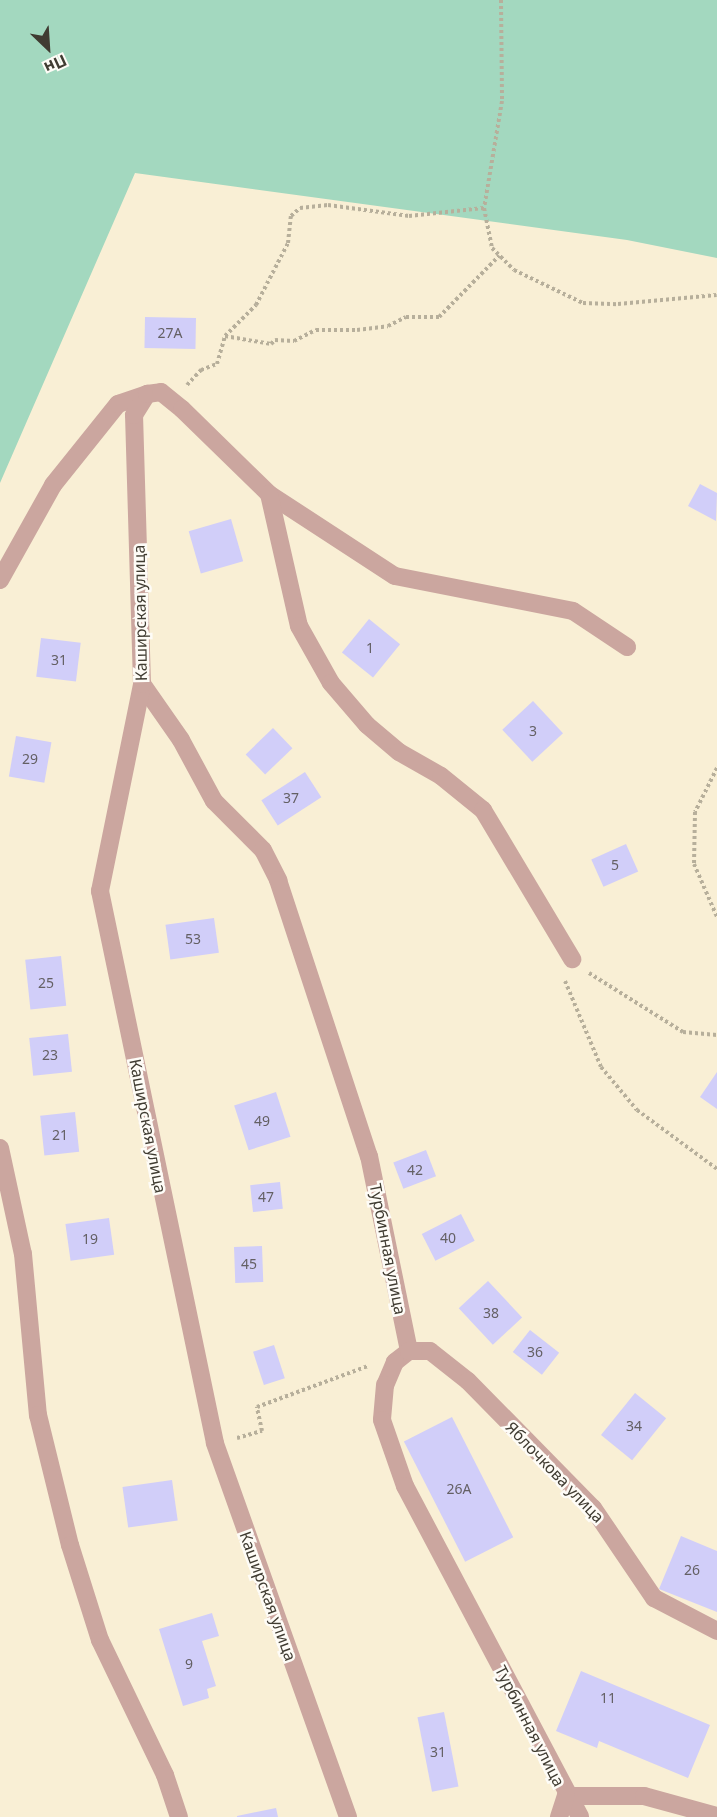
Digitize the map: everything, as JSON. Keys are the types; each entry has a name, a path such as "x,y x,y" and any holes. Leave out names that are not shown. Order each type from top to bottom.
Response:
{"street":[{"path":"0,580 53,485 118,404 160,392 269,494 395,576 573,610 627,647"},
{"name":"Каширская улица","path":"147,394 134,415 142,684 100,891 215,1443 348,1817"},
{"path":"269,494 299,626 331,683 367,725 399,752 441,776 483,810 572,959"},
{"name":"Турбинная улица","path":"142,684 181,740 214,801 263,850 278,879 369,1156 409,1351 395,1362 385,1385 382,1420 405,1486 566,1796 580,1817"},
{"path":"0,1148 23,1254 38,1415 70,1545 100,1640 165,1774 179,1817"},
{"name":"Яблочкова улица","path":"409,1351 430,1351 468,1381 593,1508 654,1598 717,1630"},
{"path":"559,1817 566,1796 644,1796 717,1816"}],"path":[{"path":"501,0 502,101 484,208 492,248 514,270 583,303 618,304 717,295"},
{"path":"175,404 201,370 217,364 225,336 261,296 288,243 291,216 300,208 328,205 410,216 484,208"},
{"path":"225,336 271,344 275,340 294,341 316,330 357,330 388,326 406,317 439,317 499,255"},
{"path":"717,768 695,812 694,843 694,864 717,917"},
{"path":"717,1035 683,1032 589,974 581,962 572,959 564,964 566,985 601,1067 637,1110 717,1169"},
{"path":"215,1443 262,1431 257,1407 409,1351"}],"green space":[{"path":"0,0 717,0 717,258 627,240 135,173 0,483"}],"building":[{"path":"145,317 196,318 195,349 144,348"},
{"path":"700,484 717,493 716,521 688,506"},
{"path":"231,519 243,561 201,573 189,531"},
{"path":"369,619 400,644 373,678 342,652"},
{"path":"41,638 81,643 76,682 36,677"},
{"path":"533,701 563,733 532,762 502,730"},
{"path":"273,728 292,748 265,775 246,754"},
{"path":"16,736 51,742 44,783 9,776"},
{"path":"305,772 321,797 278,825 261,800"},
{"path":"626,844 638,871 603,887 591,859"},
{"path":"214,918 219,953 170,959 165,925"},
{"path":"61,956 66,1006 30,1009 25,960"},
{"path":"68,1034 72,1072 33,1076 29,1038"},
{"path":"717,1072 717,1109 700,1097"},
{"path":"276,1092 291,1137 249,1150 234,1106"},
{"path":"75,1112 79,1152 44,1155 40,1116"},
{"path":"426,1150 436,1176 403,1189 393,1163"},
{"path":"280,1182 283,1209 253,1212 250,1185"},
{"path":"461,1214 475,1241 435,1261 422,1234"},
{"path":"109,1218 114,1255 71,1261 65,1224"},
{"path":"262,1246 263,1282 235,1283 234,1247"},
{"path":"488,1281 522,1318 493,1345 459,1308"},
{"path":"530,1330 559,1353 542,1375 513,1352"},
{"path":"274,1345 285,1378 264,1385 253,1352"},
{"path":"635,1393 666,1418 632,1460 601,1435"},
{"path":"452,1417 513,1537 465,1562 404,1442"},
{"path":"172,1480 178,1521 128,1528 122,1487"},
{"path":"681,1536 717,1551 717,1612 659,1589"},
{"path":"212,1613 219,1636 202,1641 216,1686 207,1689 209,1698 183,1706 159,1629"},
{"path":"581,1671 710,1725 688,1778 599,1741 597,1748 556,1731"},
{"path":"444,1712 459,1787 432,1792 417,1717"},
{"path":"276,1808 278,1817 237,1817 237,1816"}]}
